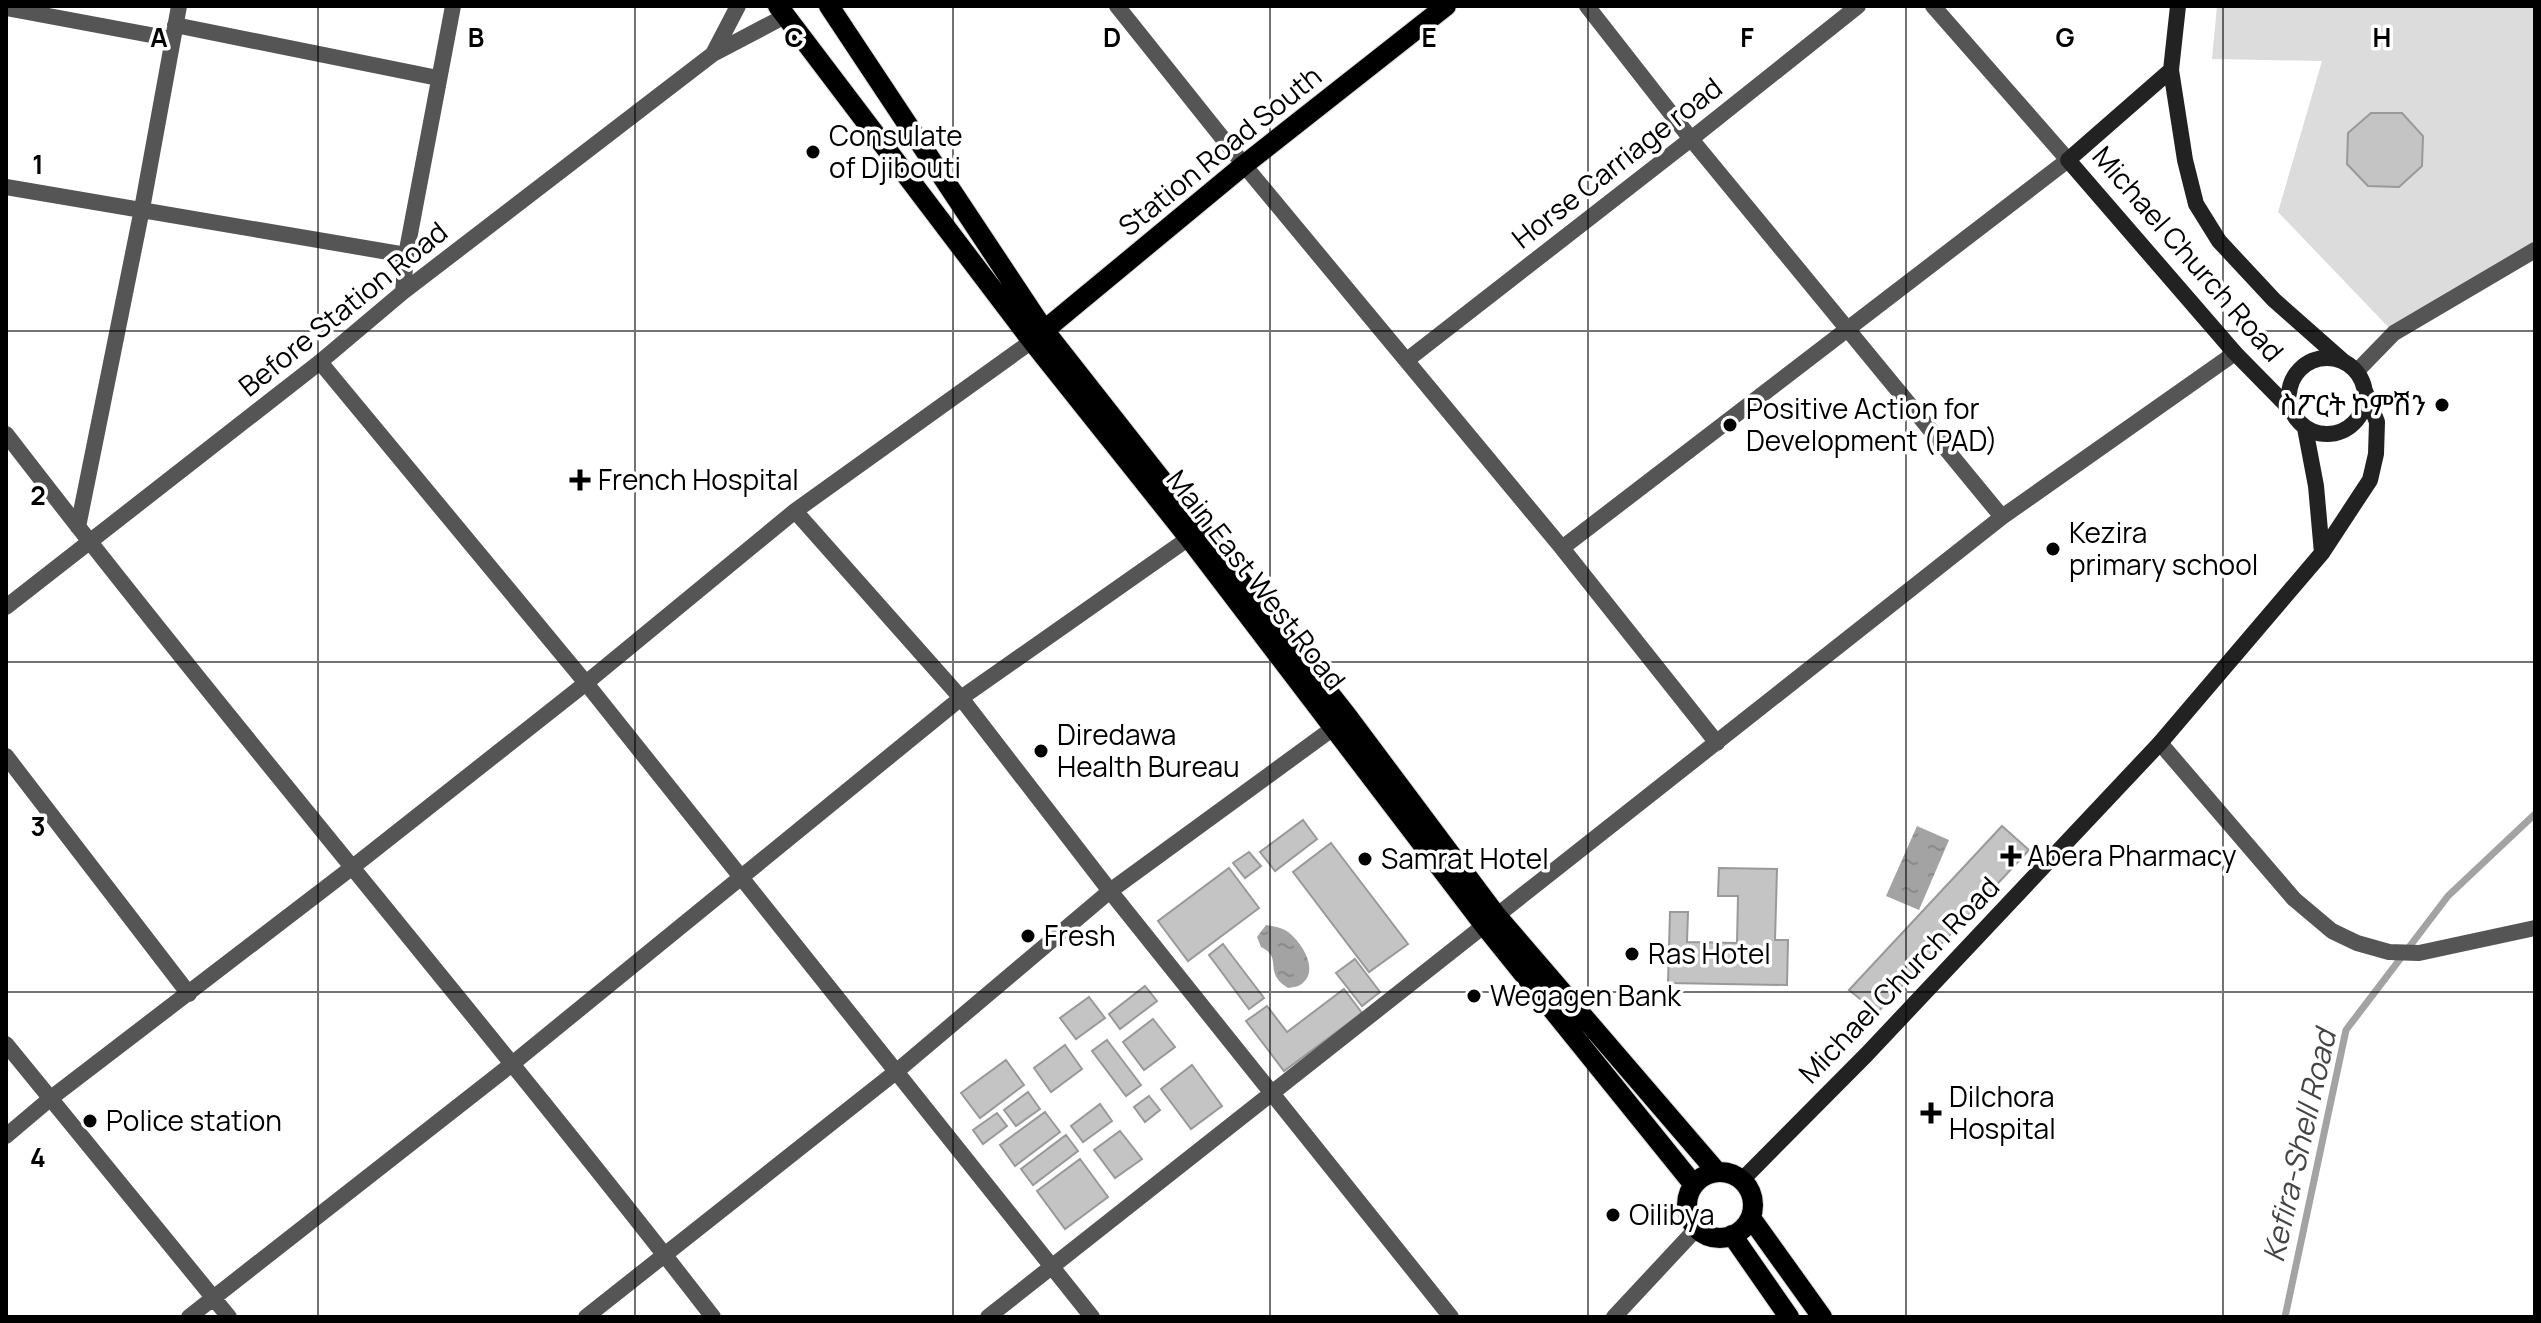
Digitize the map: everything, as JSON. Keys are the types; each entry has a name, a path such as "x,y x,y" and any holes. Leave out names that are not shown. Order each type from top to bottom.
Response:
{"main road":[{"name":"Main East West Road","path":"829,6 1038,336 1189,538 1341,722"},
{"name":"Station Road South","path":"1038,336 1244,165 1446,6"},
{"name":"Michael Church Road","path":"2178,6 2171,70 2185,160 2196,204 2219,241 2274,300 2343,361"},
{"name":"Main East West Road","path":"787,9 1038,336 1341,722 1694,1185"},
{"name":"Michael Church Road","path":"2171,70 2068,160 2235,353 2290,409"},
{"path":"2324,357 2343,361 2357,371 2365,391 2365,405 2359,417 2344,430 2321,434 2297,421 2290,409 2289,386 2302,366 2324,357"},
{"name":"Michael Church Road","path":"1742,1180 1867,1054 2160,743 2322,553 2370,480 2376,454 2377,422 2365,391"},
{"path":"2305,428 2316,486 2322,553"},
{"name":"Main East West Road","path":"1490,920 1717,1172"},
{"path":"1717,1172 1735,1175 1742,1180 1753,1198 1751,1218 1740,1231 1714,1237 1697,1228 1688,1212 1687,1202 1700,1178 1717,1172"},
{"path":"1751,1218 1818,1316"},
{"path":"1732,1235 1789,1317"}],"street":[{"path":"78,527 179,6"},
{"path":"403,292 406,255 453,6"},
{"name":"Before Station Road","path":"713,54 738,6"},
{"path":"1117,6 1244,165 1562,548 1717,743"},
{"path":"1587,6 1691,139 2002,517"},
{"name":"Horse Carriage road","path":"1407,360 1858,6"},
{"path":"1562,548 2068,160 1933,6"},
{"path":"6,8 174,32 438,78"},
{"name":"Before Station Road","path":"6,607 320,362 403,292 713,54 787,9"},
{"path":"6,187 406,255"},
{"path":"2357,371 2394,333 2535,250"},
{"path":"6,1136 586,683 795,511 1038,336"},
{"path":"988,1317 2002,517 2235,353"},
{"path":"320,362 586,683 1092,1317"},
{"path":"6,434 90,543 354,866 713,1317"},
{"path":"795,511 961,698 1110,891 1451,1317"},
{"path":"189,1317 512,1064 961,698 1189,538"},
{"path":"586,1317 897,1071 1110,891 1341,722"},
{"path":"2160,743 2294,899 2332,931 2357,943 2389,952 2419,953 2535,928"},
{"path":"6,756 189,994"},
{"path":"6,1044 229,1317"},
{"path":"1614,1317 1697,1228"}],"shaded area":[{"path":"2217,6 2535,6 2535,253 2394,333 2278,212 2322,61 2212,59"}],"water":[{"path":"1917,826 1949,840 1919,910 1886,896"},
{"path":"1266,925 1285,930 1302,948 1309,972 1300,985 1288,988 1276,976 1271,956 1261,947 1257,937"}],"building":[{"path":"2371,113 2402,113 2423,136 2422,166 2399,187 2368,186 2347,164 2348,133"},
{"path":"1303,820 1317,839 1275,871 1260,852"},
{"path":"2002,826 2029,850 1877,1013 1849,990"},
{"path":"1331,843 1408,944 1369,972 1293,872"},
{"path":"1249,852 1261,866 1245,878 1233,863"},
{"path":"1229,868 1259,908 1188,961 1158,921"},
{"path":"1719,868 1777,869 1775,940 1788,940 1787,985 1668,983 1670,912 1688,912 1687,942 1737,943 1738,896 1718,896"},
{"path":"1223,944 1264,998 1249,1009 1209,955"},
{"path":"1355,959 1380,992 1362,1006 1336,973"},
{"path":"1145,986 1157,1001 1120,1029 1109,1014"},
{"path":"1344,989 1362,1013 1284,1071 1246,1021 1267,1006 1287,1032"},
{"path":"1089,997 1105,1018 1076,1039 1060,1018"},
{"path":"1153,1019 1175,1047 1144,1070 1123,1042"},
{"path":"1107,1040 1141,1085 1126,1096 1092,1051"},
{"path":"1065,1045 1082,1069 1051,1092 1034,1068"},
{"path":"1006,1060 1024,1085 980,1118 961,1093"},
{"path":"1192,1065 1222,1106 1191,1129 1161,1089"},
{"path":"1028,1092 1040,1109 1016,1126 1004,1110"},
{"path":"1149,1096 1160,1110 1145,1122 1134,1107"},
{"path":"1100,1104 1112,1121 1083,1142 1071,1126"},
{"path":"1045,1112 1060,1132 1015,1166 1000,1145"},
{"path":"997,1113 1007,1126 983,1144 973,1130"},
{"path":"1120,1131 1142,1159 1115,1178 1094,1150"},
{"path":"1066,1135 1078,1151 1033,1185 1021,1169"},
{"path":"1080,1159 1108,1197 1065,1229 1037,1191"}],"waterway":[{"name":"Kefira-Shell Road","path":"2285,1317 2346,1030 2448,896 2535,814"}],"place":[{"name":"Consulate of Djibouti","path":"813,152"},
{"name":"ስፖርት ኮምሽን","path":"2442,405"},
{"name":"Positive Action for Development (PAD)","path":"1730,425"},
{"name":"French Hospital","path":"580,480"},
{"name":"Kezira primary school","path":"2053,549"},
{"name":"Diredawa Health Bureau","path":"1041,751"},
{"name":"Abera Pharmacy","path":"2011,856"},
{"name":"Samrat Hotel","path":"1365,859"},
{"name":"Fresh","path":"1028,936"},
{"name":"Ras Hotel","path":"1632,954"},
{"name":"Wegagen Bank","path":"1474,996"},
{"name":"Dilchora Hospital","path":"1931,1113"},
{"name":"Police station","path":"90,1121"},
{"name":"Oilibya","path":"1613,1215"}]}
